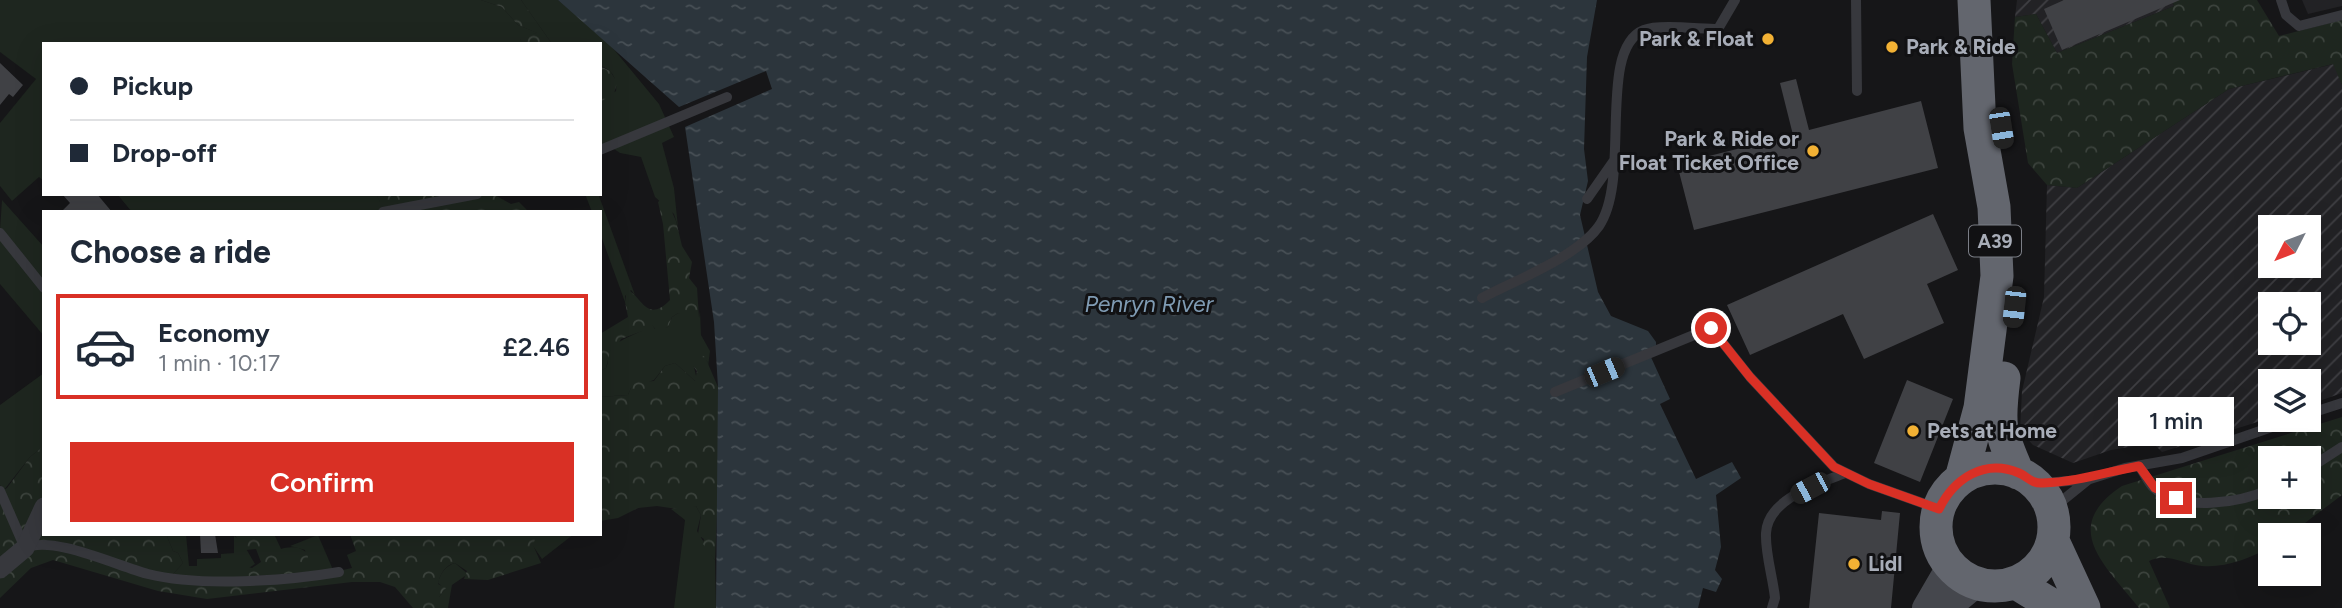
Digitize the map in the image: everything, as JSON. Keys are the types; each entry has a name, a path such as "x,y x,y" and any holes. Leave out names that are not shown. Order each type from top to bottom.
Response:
{"highway":[{"name":"A39","path":"1961,479 1980,408 1997,276 1994,207 1979,116 1974,0"},
{"name":"A39","path":"1993,0 2001,128 2016,218 2016,287 1999,417 2001,436 2027,478"},
{"path":"2053,528 2046,559 2033,573 2016,583 1997,587 1977,584 1950,565 1939,546 1936,525 1939,509 1948,492 1961,479 1979,470 1999,468 2027,478 2047,498 2053,528 2084,608"},
{"path":"2016,583 2057,608"}],"main road":[{"path":"1925,608 1950,565"},
{"path":"1948,608 1977,584"}],"street":[{"path":"0,569 25,548 42,511"}],"lane":[{"path":"1482,298 1582,244 1600,225 1611,198 1617,156 1618,65 1628,41 1644,30 1718,29 1735,0"},
{"path":"1856,0 1857,91"},
{"path":"2281,0 2286,15 2299,26 2342,15"},
{"path":"602,149 727,97"},
{"path":"1587,199 1617,156"},
{"path":"393,210 467,196"},
{"path":"0,233 42,286"},
{"path":"1555,392 1711,328 1834,467 1939,509"},
{"path":"2321,409 2342,402"},
{"path":"2027,478 2090,479 2182,458 2258,432"},
{"path":"2321,461 2342,447"},
{"path":"2139,466 2155,488 2176,498 2208,504 2258,495"},
{"path":"1772,608 1775,598 1766,533 1770,516 1785,502 1845,473"},
{"path":"2053,528 2063,500 2090,479"},
{"path":"0,491 25,548 46,544 125,568 184,581 297,577 339,572"}],"shaded area":[{"path":"2017,0 2172,0 2174,6 2057,53 2036,14 2015,17"},
{"path":"2302,0 2342,0 2342,6 2308,14"},
{"path":"2334,64 2342,85 2342,393 2321,400 2321,369 2258,369 2258,422 2162,452 2153,443 2111,450 2073,463 2033,445 2020,431 2022,391 2044,297 2047,185 2077,188 2229,89"}],"green space":[{"path":"0,0 481,0 502,7 518,25 538,33 520,37 521,42 42,42 42,179 39,177 12,201 0,186 0,123 36,79 0,52"},
{"path":"481,0 521,0 551,42 521,42 519,36 537,33 518,25 502,7"},
{"path":"521,0 558,0 607,41 659,104 674,137 662,143 674,188 678,227 674,214 655,197 641,157 620,153 611,147 602,150 602,101 616,91 616,87 611,72 602,66 602,42 551,42"},
{"path":"2172,0 2257,0 2279,36 2342,20 2342,85 2333,64 2229,89 2077,188 2047,185 2028,163 2012,64 2015,17 2036,14 2057,53 2174,6"},
{"path":"602,67 610,71 617,82 614,94 602,101"},
{"path":"119,196 377,196 385,210 130,210"},
{"path":"377,196 497,196 511,204 519,202 527,210 385,210 378,206 380,202"},
{"path":"586,196 599,196 635,295 631,290 625,296 625,302 602,239 602,210 591,210"},
{"path":"665,196 676,221 682,246 692,262 689,278 697,288 699,318 694,322 678,313 672,317 668,327 657,331 652,325 621,339 616,349 610,351 606,368 602,370 602,333 628,317 625,302 627,289 650,309 656,310 670,300 663,224 658,202"},
{"path":"2,200 42,245 42,285 0,230"},
{"path":"0,234 42,287 42,334 0,284"},
{"path":"700,311 701,335 710,351 708,367 707,361 691,353 684,353 693,363 697,380 675,363 665,366 654,380 631,388 628,395 602,397 602,370 606,368 609,353 614,346 652,324 655,329 668,327 672,317 678,313 699,318"},
{"path":"695,351 705,357 718,387 720,444 715,560 703,544 704,539 701,537 697,541 701,515 696,506 684,510 657,506 638,508 618,518 602,521 602,397 628,395 636,381 654,381 665,366 675,363 695,381 697,371 683,353"},
{"path":"42,374 42,448 30,457 4,490 0,485 0,405"},
{"path":"2342,417 2342,495 2305,523 2258,523 2258,553 2238,561 2202,566 2169,558 2149,561 2170,608 2139,608 2102,562 2094,547 2091,532 2093,517 2103,502 2122,486 2294,432 2321,432 2321,424"},
{"path":"42,448 42,536 167,536 173,551 178,553 183,563 173,574 174,580 334,572 352,568 347,555 356,551 351,536 536,536 533,545 541,563 488,580 464,579 467,571 455,563 451,564 439,580 438,584 446,588 439,597 439,608 413,608 395,587 380,582 352,582 207,599 158,591 53,560 31,568 0,598 0,485 4,490 7,488 30,457"},
{"path":"696,506 701,515 697,531 715,560 716,608 674,608 685,520 671,509"},
{"path":"167,536 186,536 189,566 197,566 197,559 221,558 221,554 234,553 234,536 241,540 255,564 249,568 249,578 209,581 173,574 183,563 178,553 173,551"},
{"path":"236,536 275,536 281,549 295,547 308,554 307,569 303,574 249,578 248,567 252,568 261,562 256,549 246,550"},
{"path":"318,536 334,572 301,576 306,560 305,550 290,546"},
{"path":"571,536 542,559 533,546 533,537"},
{"path":"455,563 468,574 452,585 448,608 439,608 439,597 445,589 438,583 439,580 446,568"}],"water":[{"name":"Penryn River","path":"558,0 1597,0 1587,57 1584,149 1588,181 1580,215 1598,292 1611,316 1648,331 1656,342 1656,352 1650,355 1670,399 1660,404 1696,479 1732,462 1741,478 1716,495 1721,547 1715,570 1722,579 1716,592 1703,588 1698,608 716,608 718,387 714,322 685,127 772,89 766,71 679,107"}],"building":[{"path":"2064,0 2180,0 2062,50 2044,9"},
{"path":"0,63 23,85 13,97 9,94 0,105"},
{"path":"1796,79 1809,130 1921,101 1938,168 1694,230 1677,164 1793,135 1780,83"},
{"path":"64,196 99,196 110,210 63,210 70,203"},
{"path":"1933,214 1958,270 1927,284 1944,323 1864,359 1843,314 1750,355 1727,305"},
{"name":"Pets at Home","path":"1907,380 1953,399 1920,482 1874,463"},
{"name":"Lidl","path":"1882,511 1900,513 1891,608 1809,608 1819,513 1881,520"},
{"path":"200,536 215,536 218,553 201,553"}],"place":[{"name":"Park & Float","path":"1768,39"},
{"name":"Park & Ride","path":"1892,47"},
{"name":"Park & Ride or Float Ticket Office","path":"1813,151"},
{"name":"Pets at Home","path":"1913,431"},
{"name":"Lidl","path":"1854,564"}],"route":[{"path":"1711,328 1750,377 1834,467 1869,484 1939,509 1948,492 1961,479 1979,470 1999,468 2018,473 2035,484 2090,479 2139,466 2155,488 2176,498"}]}
